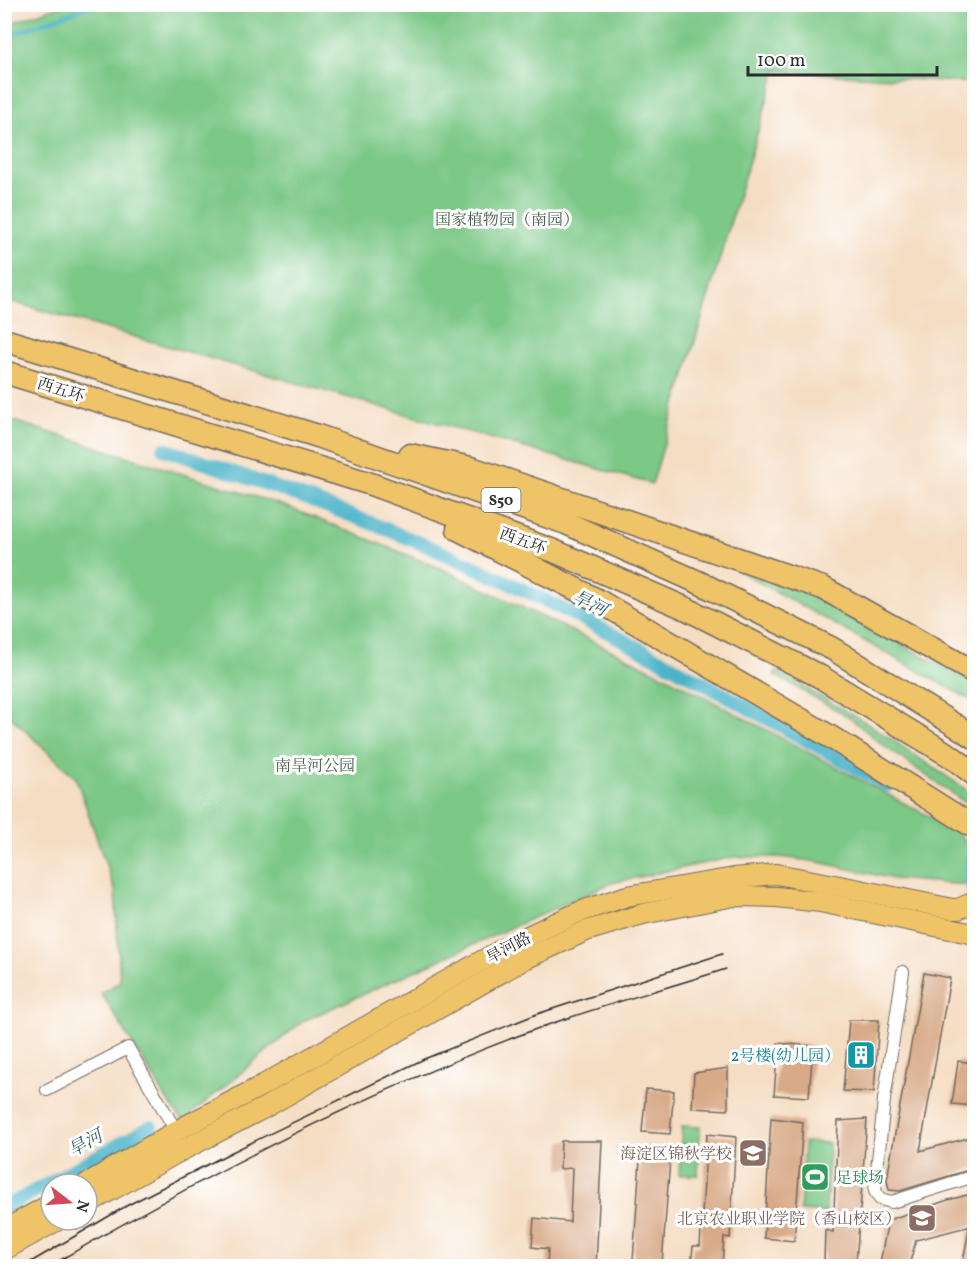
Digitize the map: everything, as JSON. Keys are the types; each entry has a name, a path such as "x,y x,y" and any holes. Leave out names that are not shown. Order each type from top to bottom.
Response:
{"highway":[{"name":"西五环","path":"4,340 318,436 566,523 698,582 833,649 971,734"},
{"name":"西五环","path":"4,372 368,483 554,551 687,609 819,676 952,757 975,774"},
{"path":"318,436 471,468 823,588 975,672"},
{"path":"368,483 597,600 829,735 975,827"}],"main road":[{"name":"旱河路","path":"99,1176 176,1130 263,1085 515,942 579,912 627,896 734,878 776,874 953,909 975,902"},
{"name":"旱河路","path":"99,1197 175,1154 264,1108 525,958 586,931 643,914 734,896 777,897 820,902 975,934"},
{"path":"4,1230 39,1211"},
{"path":"4,1250 39,1231"}],"street":[{"path":"903,972 884,1100 875,1191 880,1199 892,1202 975,1176"},
{"path":"47,1090 128,1048 176,1130"}],"green space":[{"name":"国家植物园（南园）","path":"62,5 974,5 974,83 776,71 652,484 5,300 5,25"},
{"name":"南旱河公园","path":"4,418 285,506 440,568 657,672 957,831 971,849 966,885 894,879 819,862 780,857 734,857 611,883 303,1021 183,1121 166,1098 101,993 120,982 115,891 76,778 5,712"},
{"path":"723,562 814,596 974,684 974,702"},
{"path":"776,671 867,723 974,795 974,803 963,801 884,746 849,717 774,675"},
{"path":"682,1126 700,1127 698,1175 679,1175"},
{"name":"足球场","path":"804,1142 829,1143 826,1213 800,1211"}],"building":[{"path":"924,973 950,978 920,1151 975,1136 975,1168 900,1191 889,1190 887,1180 890,1161"},
{"name":"2号楼(幼儿园）","path":"849,1020 879,1020 874,1092 843,1091"},
{"path":"778,1043 813,1046 809,1097 774,1095"},
{"path":"958,1061 975,1063 975,1106 952,1104"},
{"path":"728,1068 728,1110 692,1108 694,1073"},
{"path":"646,1089 674,1091 670,1134 642,1132"},
{"path":"771,1118 803,1122 794,1241 764,1238"},
{"path":"867,1119 856,1263 849,1263 849,1266 828,1266 828,1261 824,1260 825,1230 833,1232 838,1121"},
{"path":"707,1134 736,1137 730,1238 724,1237 722,1266 691,1266 693,1246 700,1246"},
{"path":"561,1141 602,1141 596,1266 547,1264 548,1249 532,1247 534,1218 570,1222 572,1168 560,1169"},
{"path":"640,1160 670,1160 662,1264 633,1261"},
{"path":"975,1193 975,1225 916,1240 909,1266 880,1263 888,1220"},
{"path":"969,1229 975,1230 975,1264 963,1261"}],"waterway":[{"path":"4,37 96,4"},
{"name":"旱河","path":"164,449 329,507 490,574 641,649 888,785"},
{"name":"旱河","path":"974,854 971,871 974,893"},
{"name":"旱河","path":"4,1208 151,1127"}],"tram line":[{"path":"24,1266 128,1205 424,1059 537,1014 722,954"},
{"path":"50,1266 169,1199 289,1136 413,1079 539,1028 726,969"}],"place":[{"name":"2号楼(幼儿园）","path":"861,1055"},
{"name":"海淀区锦秋学校","path":"753,1153"},
{"name":"足球场","path":"815,1177"},
{"name":"北京农业职业学院（香山校区）","path":"922,1218"}]}
